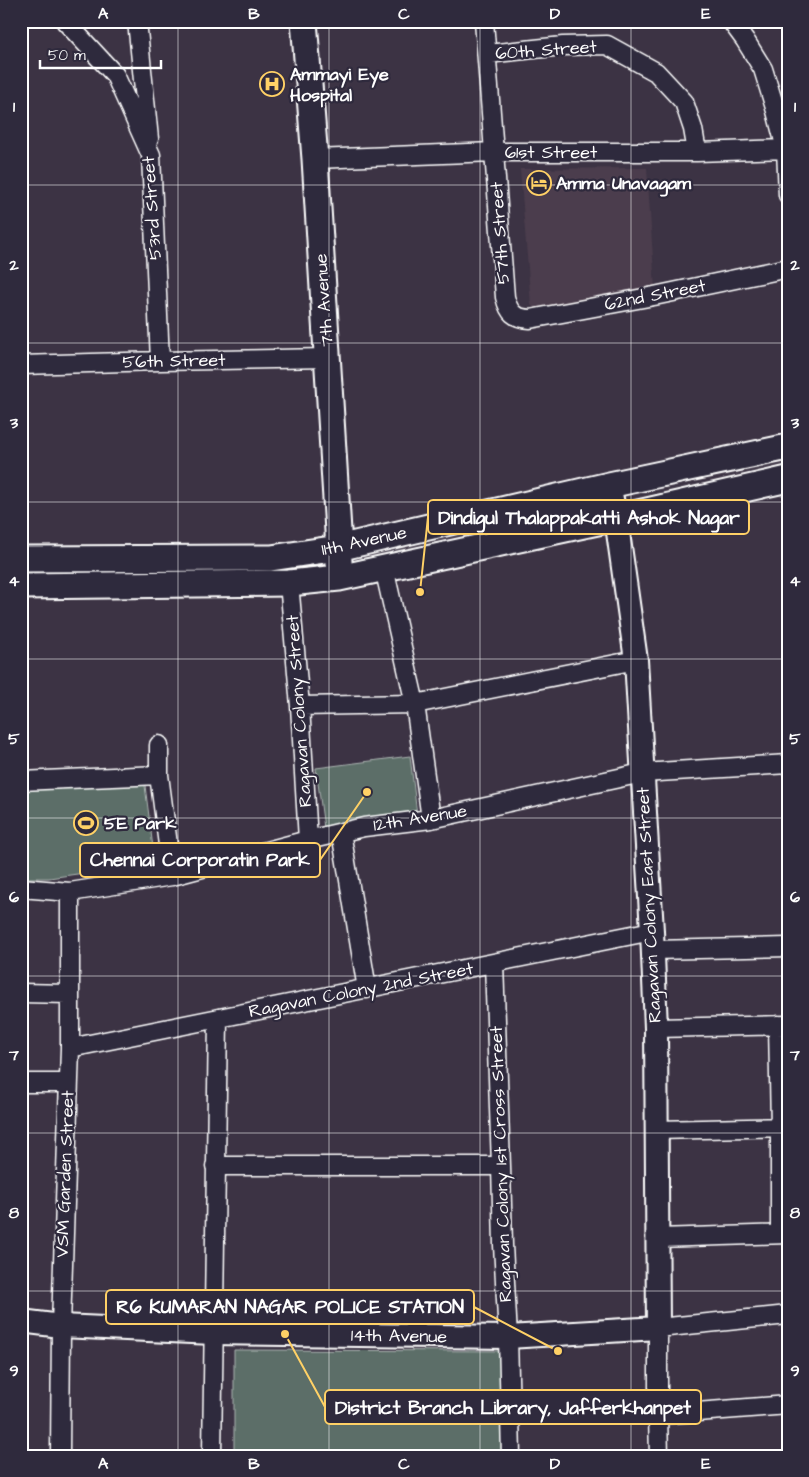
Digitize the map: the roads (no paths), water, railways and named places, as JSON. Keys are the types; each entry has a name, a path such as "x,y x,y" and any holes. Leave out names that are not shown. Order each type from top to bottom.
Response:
{"main road":[{"name":"7th Avenue","path":"304,21 315,160 340,578"},
{"name":"11th Avenue","path":"21,558 271,558 338,548 609,485 788,447"},
{"name":"11th Avenue","path":"21,586 289,583 340,578 616,518 788,478"}],"street":[{"name":"53rd Street","path":"65,21 115,76 151,155 160,361"},
{"path":"137,21 151,155"},
{"name":"57th Street","path":"484,21 505,297 511,313 521,318"},
{"path":"731,21 763,69 787,149 788,194"},
{"name":"60th Street","path":"487,54 563,46 607,45 656,72 684,102 693,129 697,152"},
{"name":"61st Street","path":"315,160 494,152 697,152 787,149"},
{"name":"62nd Street","path":"521,318 530,319 654,296 788,268"},
{"name":"56th Street","path":"21,365 327,358"},
{"name":"Ragavan Colony East Street","path":"609,485 616,518 636,660 656,1028 658,1328"},
{"path":"384,568 415,704 431,819"},
{"name":"Ragavan Colony Street","path":"289,583 300,706 308,840"},
{"path":"300,706 415,704 636,660"},
{"path":"159,745 159,775 172,876"},
{"name":"12th Avenue","path":"21,888 70,892 172,876 341,832 364,827 431,819 642,773 788,764"},
{"path":"21,781 159,775"},
{"path":"341,832 368,989"},
{"name":"VSM Garden Street","path":"60,1456 61,1326 70,1048 70,892"},
{"name":"Ragavan Colony 2nd Street","path":"70,1048 494,963 652,941 788,947"},
{"name":"Ragavan Colony 1st Cross Street","path":"494,963 502,1246 508,1337 511,1456"},
{"path":"21,993 69,994"},
{"path":"212,1456 218,1018"},
{"path":"656,1028 783,1025 784,1127 784,1234 658,1238"},
{"path":"21,1083 68,1083"},
{"path":"656,1130 784,1127"},
{"path":"215,1166 501,1166"},
{"path":"659,1456 658,1328 788,1315"},
{"name":"14th Avenue","path":"21,1322 61,1326 213,1333 508,1337 658,1328"},
{"path":"658,1415 788,1405"}],"place":[{"name":"Ammayi Eye Hospital","path":"272,84"},
{"name":"Amma Unavagam","path":"539,183"},
{"name":"Dindigul Thalappakatti Ashok Nagar","path":"420,592"},
{"name":"Chennai Corporatin Park","path":"367,792"},
{"name":"5E Park","path":"86,823"},
{"name":"District Branch Library, Jafferkhanpet","path":"285,1334"},
{"name":"R6 KUMARAN NAGAR POLICE STATION","path":"558,1351"}]}
